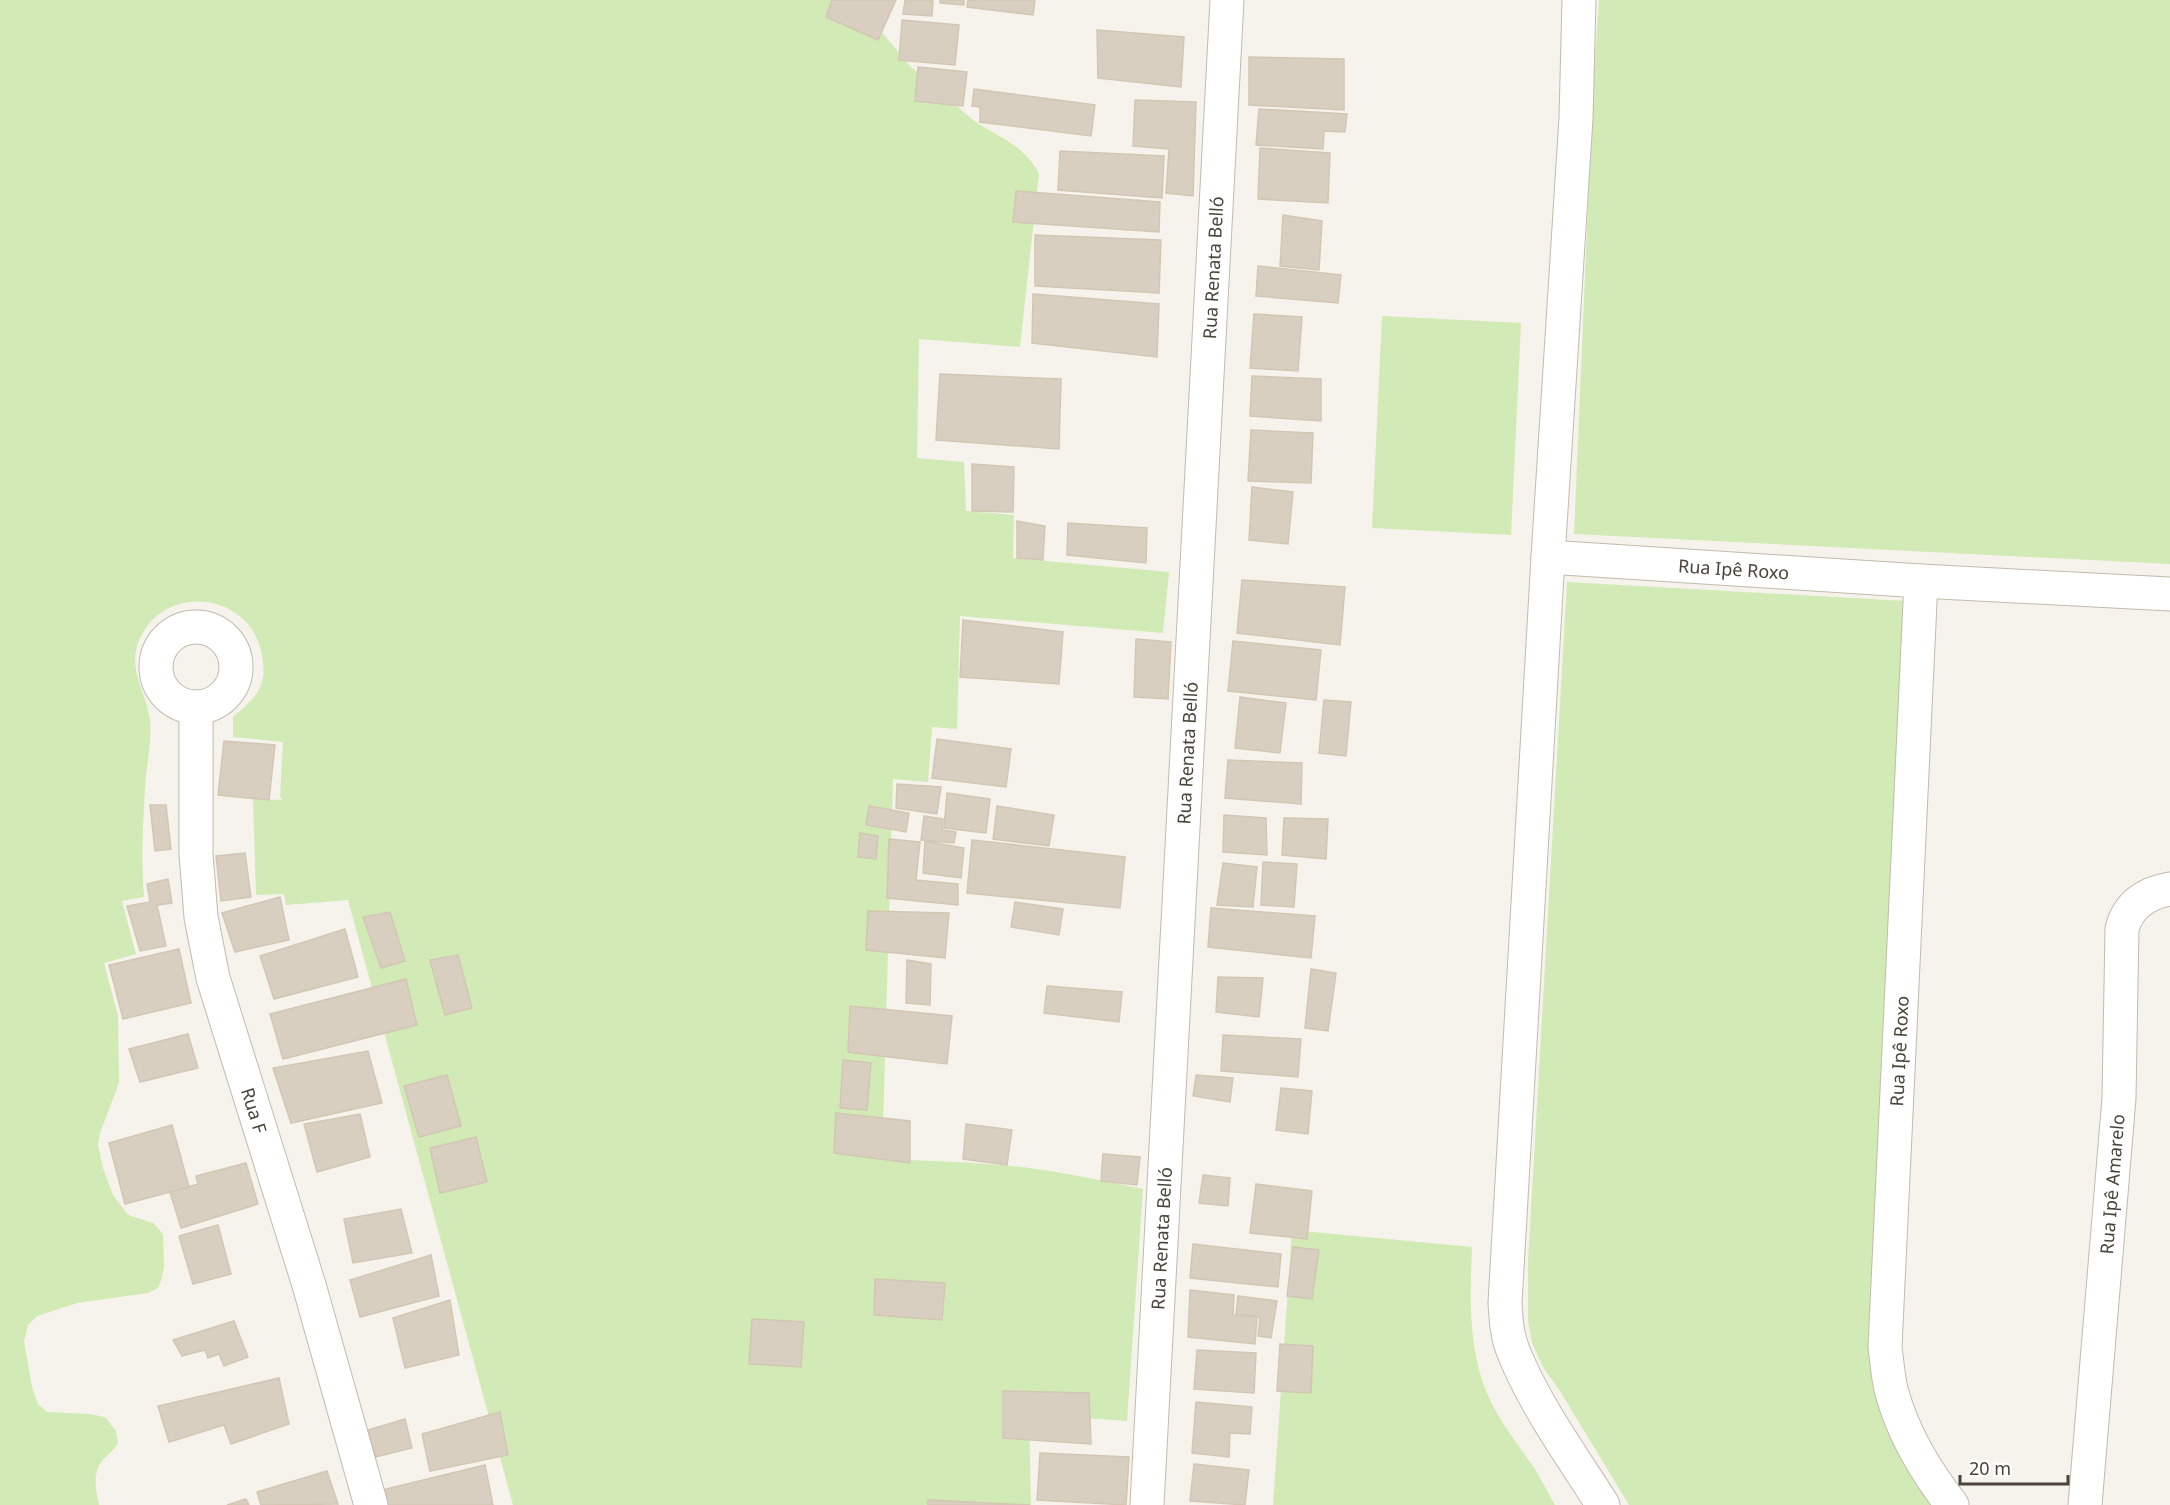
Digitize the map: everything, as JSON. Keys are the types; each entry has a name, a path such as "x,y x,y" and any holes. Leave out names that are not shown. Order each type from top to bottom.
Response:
{"street":[{"name":"Rua Renata Belló","path":"1147,1505 1227,0"},
{"path":"1579,0 1576,118 1505,1303 1507,1329 1513,1352 1543,1409 1603,1505"},
{"name":"Rua Ipê Roxo","path":"1548,556 1921,581 2170,594"},
{"name":"Rua Ipê Roxo","path":"1921,581 1885,1347 1892,1393 1905,1425 1939,1488 1952,1505"},
{"name":"Rua F","path":"196,707 196,855 201,917 213,978 309,1285 371,1505"},
{"name":"Rua Ipê Amarelo","path":"2085,1505 2119,1098 2122,929 2135,904 2154,892 2170,889"}],"green space":[{"path":"0,0 855,0 910,66 973,120 1018,148 1033,164 1039,174 1020,347 919,339 917,458 964,462 966,511 1014,515 1013,558 1169,572 1163,633 960,616 957,729 932,727 928,782 893,779 882,1159 1029,1168 1143,1189 1127,1421 1029,1414 1031,1505 513,1505 348,900 286,905 284,894 256,895 253,799 282,800 280,797 283,742 233,737 233,717 254,697 262,682 264,672 262,655 254,633 241,617 223,606 203,602 183,603 164,611 148,625 137,646 135,666 150,721 143,829 144,897 122,901 136,954 104,963 118,1016 119,1083 100,1133 98,1145 103,1168 113,1195 128,1215 153,1223 163,1234 162,1278 158,1288 148,1293 77,1303 37,1316 28,1325 24,1341 32,1387 38,1404 47,1412 105,1417 116,1431 118,1443 102,1461 97,1471 99,1505 0,1505"},
{"path":"1599,0 2170,0 2170,564 1574,534 1593,89"},
{"path":"1382,316 1521,323 1511,535 1372,528"},
{"path":"1567,582 1906,601 1873,1347 1935,1505 1629,1505 1543,1367 1532,1343 1528,1321 1528,1262"},
{"path":"1292,1230 1472,1247 1472,1329 1485,1388 1494,1408 1535,1469 1555,1505 1273,1505"}],"building":[{"path":"832,0 896,0 878,40 826,17"},
{"path":"905,0 933,0 932,16 903,14"},
{"path":"940,0 964,0 964,5 940,3"},
{"path":"968,0 1035,0 1033,15 967,7"},
{"path":"902,20 959,25 955,65 899,60"},
{"path":"1097,30 1184,37 1181,87 1098,78"},
{"path":"1249,57 1344,59 1344,110 1249,105"},
{"path":"918,67 967,72 963,106 915,101"},
{"path":"974,89 1095,105 1091,136 980,122 980,107 972,106"},
{"path":"1135,100 1196,102 1193,196 1166,193 1169,149 1133,146"},
{"path":"1259,109 1347,114 1345,132 1324,131 1323,149 1256,145"},
{"path":"1260,148 1330,153 1328,203 1258,199"},
{"path":"1060,151 1164,156 1162,198 1058,190"},
{"path":"1016,191 1160,202 1159,232 1013,222"},
{"path":"1283,215 1322,221 1319,270 1280,266"},
{"path":"1035,235 1161,240 1159,293 1035,286"},
{"path":"1258,266 1341,275 1338,303 1256,296"},
{"path":"1033,294 1159,304 1157,357 1032,343"},
{"path":"1254,314 1302,317 1298,371 1250,368"},
{"path":"940,374 1061,379 1059,449 936,440"},
{"path":"1252,376 1321,379 1321,421 1250,416"},
{"path":"1251,430 1313,433 1311,483 1248,481"},
{"path":"972,464 1014,467 1013,512 972,511"},
{"path":"1252,487 1293,492 1288,544 1249,540"},
{"path":"1017,521 1045,526 1043,560 1017,558"},
{"path":"1068,523 1147,528 1146,563 1067,555"},
{"path":"1242,580 1345,587 1340,645 1237,633"},
{"path":"963,620 1063,632 1059,684 960,677"},
{"path":"1136,639 1171,642 1168,699 1134,697"},
{"path":"1233,641 1321,650 1316,700 1228,691"},
{"path":"1240,697 1286,703 1280,753 1235,748"},
{"path":"1324,700 1351,702 1346,756 1319,753"},
{"path":"937,739 1011,749 1006,787 932,778"},
{"path":"224,741 275,745 269,800 218,795"},
{"path":"1228,760 1302,763 1301,804 1225,798"},
{"path":"897,784 941,787 937,814 896,808"},
{"path":"947,793 990,799 986,833 944,828"},
{"path":"150,805 166,805 171,849 155,851"},
{"path":"869,806 909,813 906,832 866,825"},
{"path":"997,806 1054,815 1049,846 993,839"},
{"path":"1224,815 1266,818 1267,855 1223,852"},
{"path":"924,816 943,819 942,830 956,832 954,843 921,840"},
{"path":"1284,818 1328,819 1326,859 1282,855"},
{"path":"860,833 878,836 876,859 858,857"},
{"path":"889,839 920,842 916,880 958,884 958,905 887,898"},
{"path":"972,840 1125,857 1120,908 967,893"},
{"path":"925,841 964,848 961,878 923,873"},
{"path":"245,853 251,897 221,901 216,856"},
{"path":"1263,862 1297,864 1294,907 1261,905"},
{"path":"1223,863 1257,867 1253,907 1217,905"},
{"path":"168,879 172,903 157,905 166,946 140,951 127,906 150,902 147,884"},
{"path":"280,897 289,940 235,952 222,913"},
{"path":"1015,902 1063,909 1059,935 1011,927"},
{"path":"1211,908 1315,916 1311,958 1208,947"},
{"path":"868,911 949,913 945,958 866,950"},
{"path":"390,912 405,961 381,968 363,917"},
{"path":"345,929 358,977 274,999 260,956"},
{"path":"179,949 191,1003 123,1019 109,965"},
{"path":"458,955 472,1008 445,1015 430,960"},
{"path":"907,960 931,964 930,1005 906,1003"},
{"path":"1311,969 1336,973 1328,1031 1305,1028"},
{"path":"1218,977 1263,978 1259,1017 1216,1012"},
{"path":"406,979 417,1025 283,1059 270,1014"},
{"path":"1047,986 1122,992 1119,1022 1044,1013"},
{"path":"850,1006 952,1016 947,1064 848,1052"},
{"path":"188,1034 198,1068 140,1082 129,1049"},
{"path":"1223,1035 1301,1039 1298,1077 1221,1071"},
{"path":"368,1051 382,1103 291,1123 273,1068"},
{"path":"843,1060 871,1063 867,1110 840,1108"},
{"path":"447,1075 461,1126 419,1137 404,1086"},
{"path":"1196,1075 1233,1078 1230,1102 1193,1096"},
{"path":"1281,1088 1312,1091 1308,1134 1276,1130"},
{"path":"836,1113 910,1121 910,1163 834,1153"},
{"path":"360,1114 370,1157 317,1172 304,1124"},
{"path":"966,1124 1012,1130 1007,1165 963,1159"},
{"path":"172,1125 189,1187 125,1204 109,1143"},
{"path":"476,1137 487,1182 440,1193 430,1148"},
{"path":"1103,1154 1140,1157 1137,1185 1101,1181"},
{"path":"246,1163 258,1204 181,1228 170,1192 198,1184 196,1176"},
{"path":"1203,1175 1230,1178 1228,1206 1199,1203"},
{"path":"1256,1184 1312,1191 1307,1239 1250,1233"},
{"path":"401,1209 412,1253 353,1263 344,1219"},
{"path":"218,1225 231,1274 193,1284 179,1236"},
{"path":"1193,1244 1281,1254 1278,1287 1190,1278"},
{"path":"1293,1247 1319,1250 1312,1299 1287,1296"},
{"path":"431,1255 439,1296 360,1317 350,1280"},
{"path":"875,1279 945,1283 942,1320 874,1315"},
{"path":"1190,1290 1234,1295 1233,1315 1257,1317 1255,1344 1188,1337"},
{"path":"1238,1296 1277,1301 1271,1338 1258,1336 1260,1317 1236,1314"},
{"path":"450,1300 459,1355 405,1368 393,1318"},
{"path":"752,1319 804,1322 801,1367 749,1364"},
{"path":"234,1321 248,1357 224,1366 219,1354 208,1358 205,1350 182,1356 173,1340"},
{"path":"1280,1344 1313,1346 1311,1393 1277,1391"},
{"path":"1197,1350 1256,1353 1254,1393 1194,1389"},
{"path":"279,1378 289,1424 231,1444 224,1425 169,1442 158,1406"},
{"path":"1003,1391 1089,1393 1091,1444 1003,1438"},
{"path":"1196,1402 1252,1407 1250,1434 1230,1433 1229,1457 1192,1453"},
{"path":"500,1412 508,1455 430,1471 422,1434"},
{"path":"405,1419 412,1448 375,1457 368,1430"},
{"path":"1040,1453 1129,1457 1126,1505 1037,1500"},
{"path":"1194,1464 1249,1470 1245,1505 1190,1501"},
{"path":"485,1465 493,1505 386,1505 382,1490"},
{"path":"327,1471 338,1504 261,1505 257,1492"},
{"path":"246,1499 249,1505 227,1505"},
{"path":"928,1500 1030,1505 928,1505"}]}
